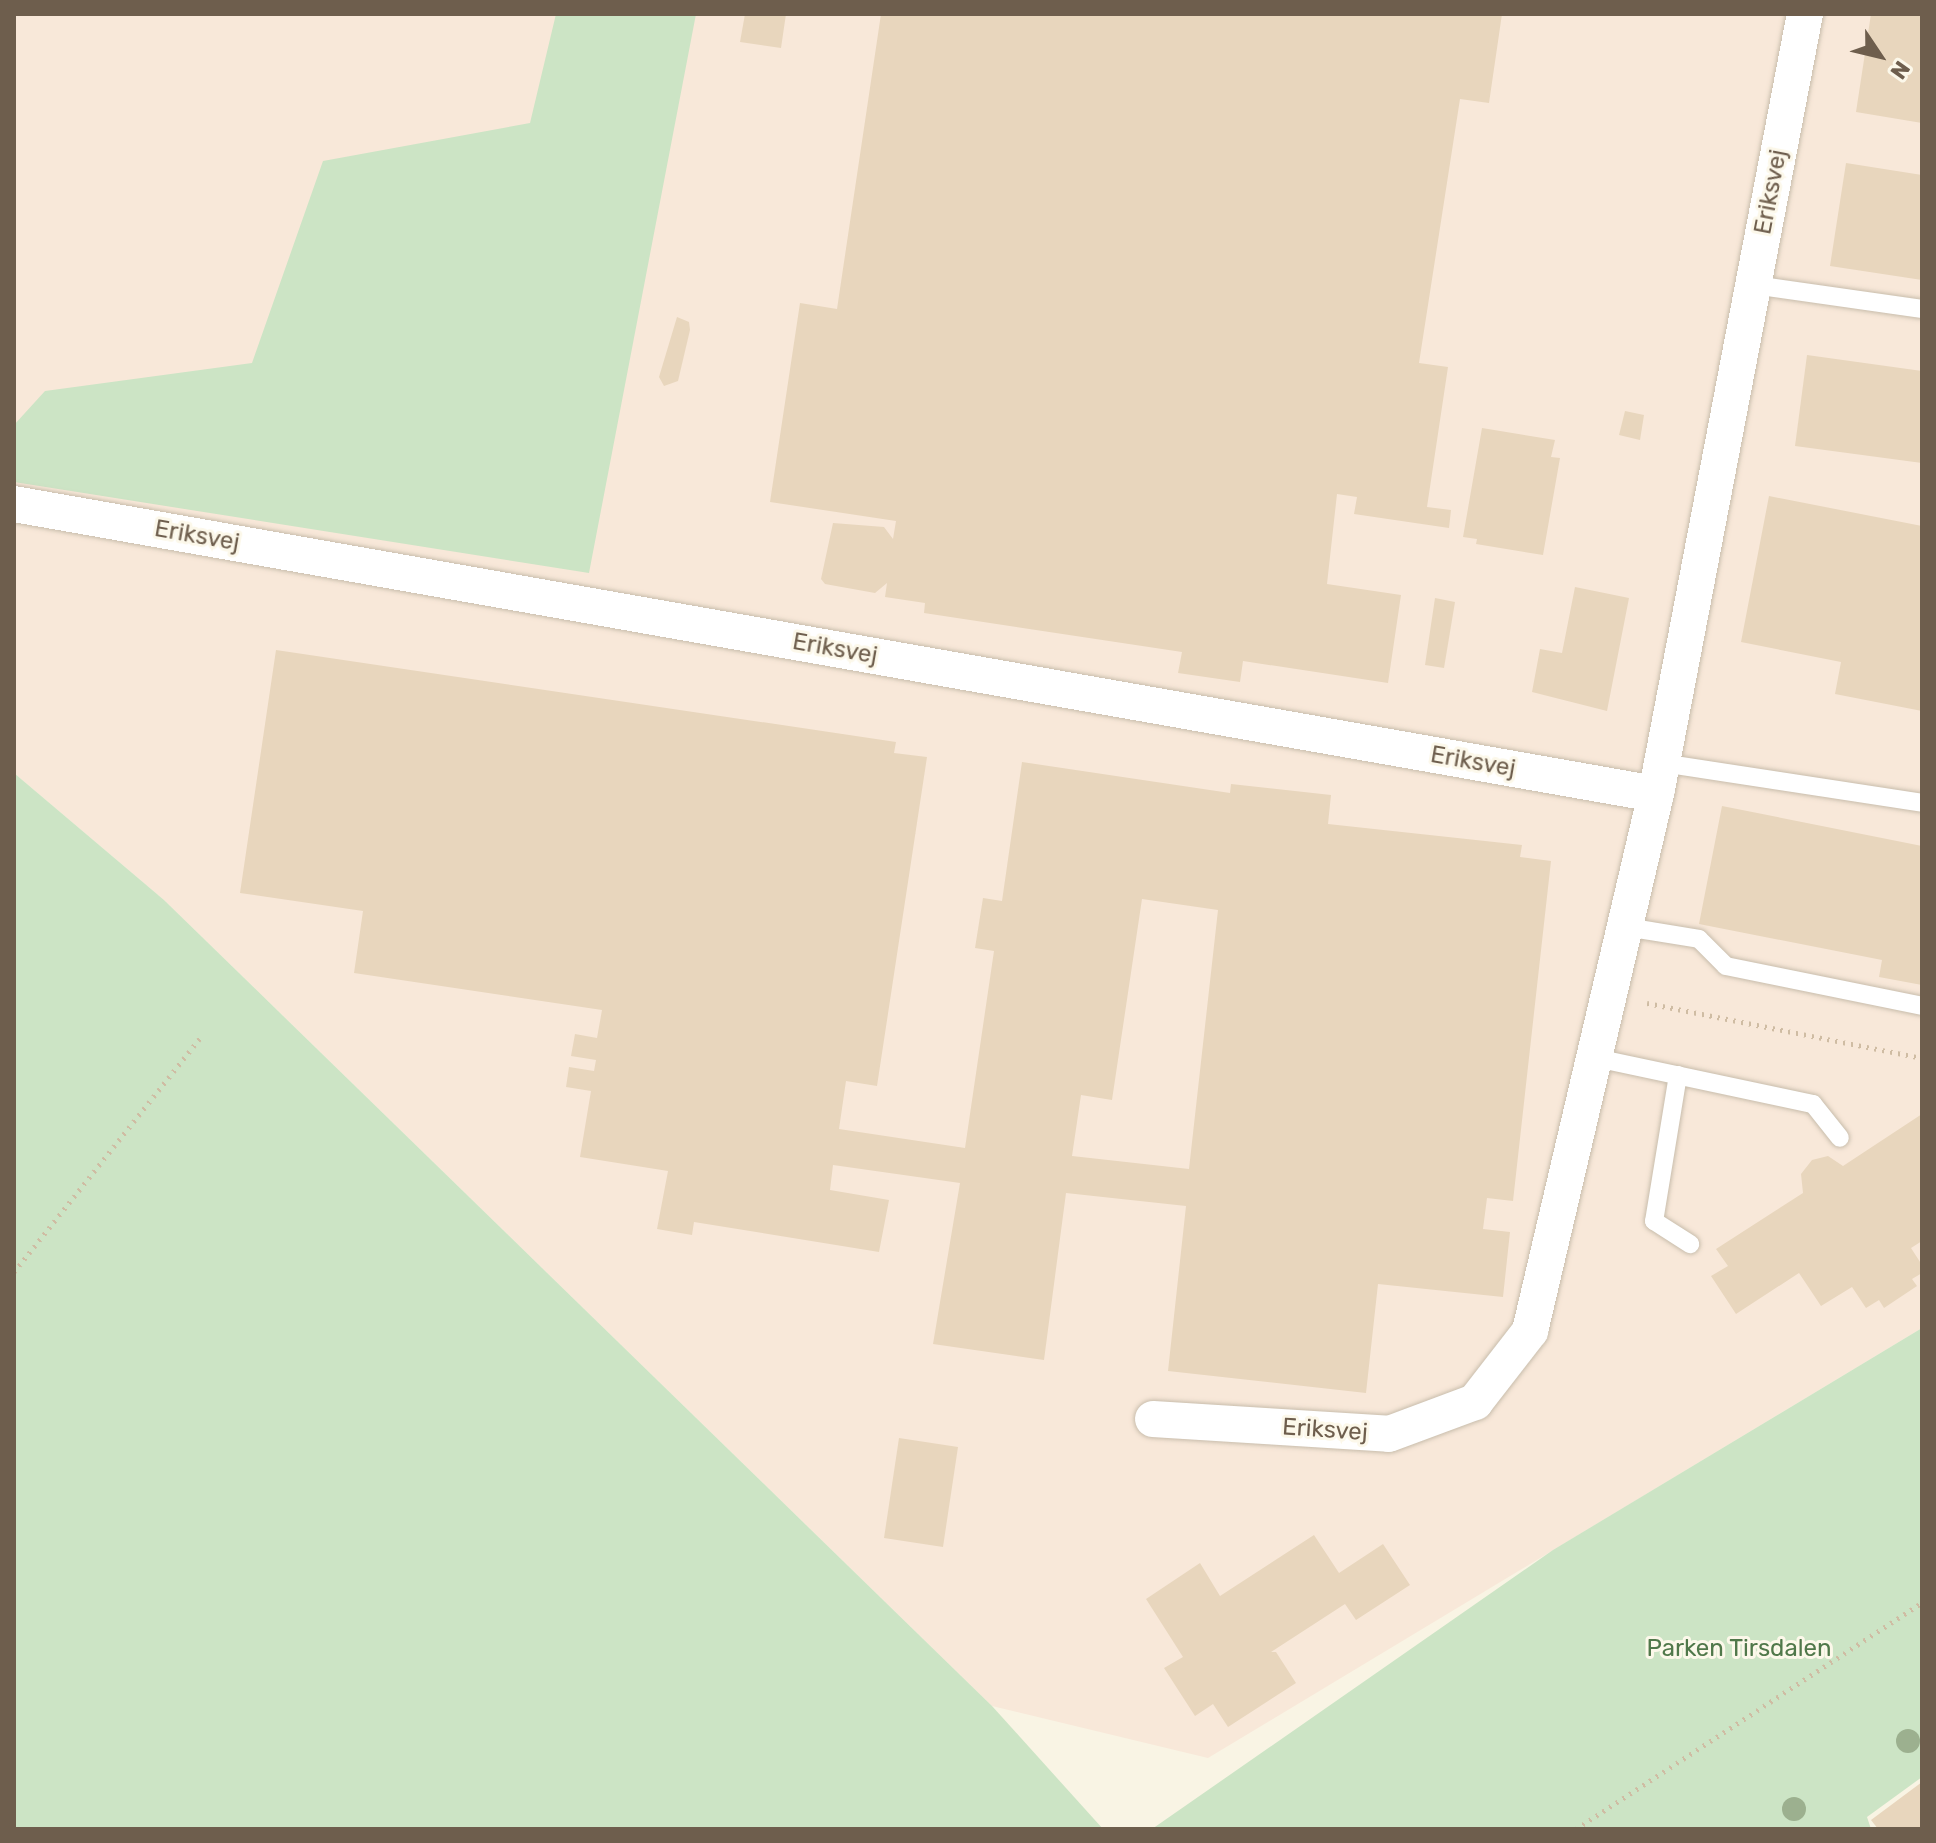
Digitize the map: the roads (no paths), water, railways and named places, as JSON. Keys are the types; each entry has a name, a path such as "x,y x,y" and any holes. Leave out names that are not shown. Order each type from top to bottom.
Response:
{"street":[{"name":"Eriksvej","path":"1153,1419 1389,1434 1475,1402 1530,1331 1611,996 1659,779 1805,14"},
{"name":"Eriksvej","path":"14,504 1659,779"}],"lane":[{"path":"1754,285 1922,309"},
{"path":"1659,779 1922,803"},
{"path":"1626,927 1699,939 1726,966 1922,1006"},
{"path":"1596,1058 1813,1104 1840,1138"},
{"path":"1678,1075 1654,1221 1690,1244"}],"park label":[{"name":"Parken Tirsdalen","path":"1739,1649"}]}
